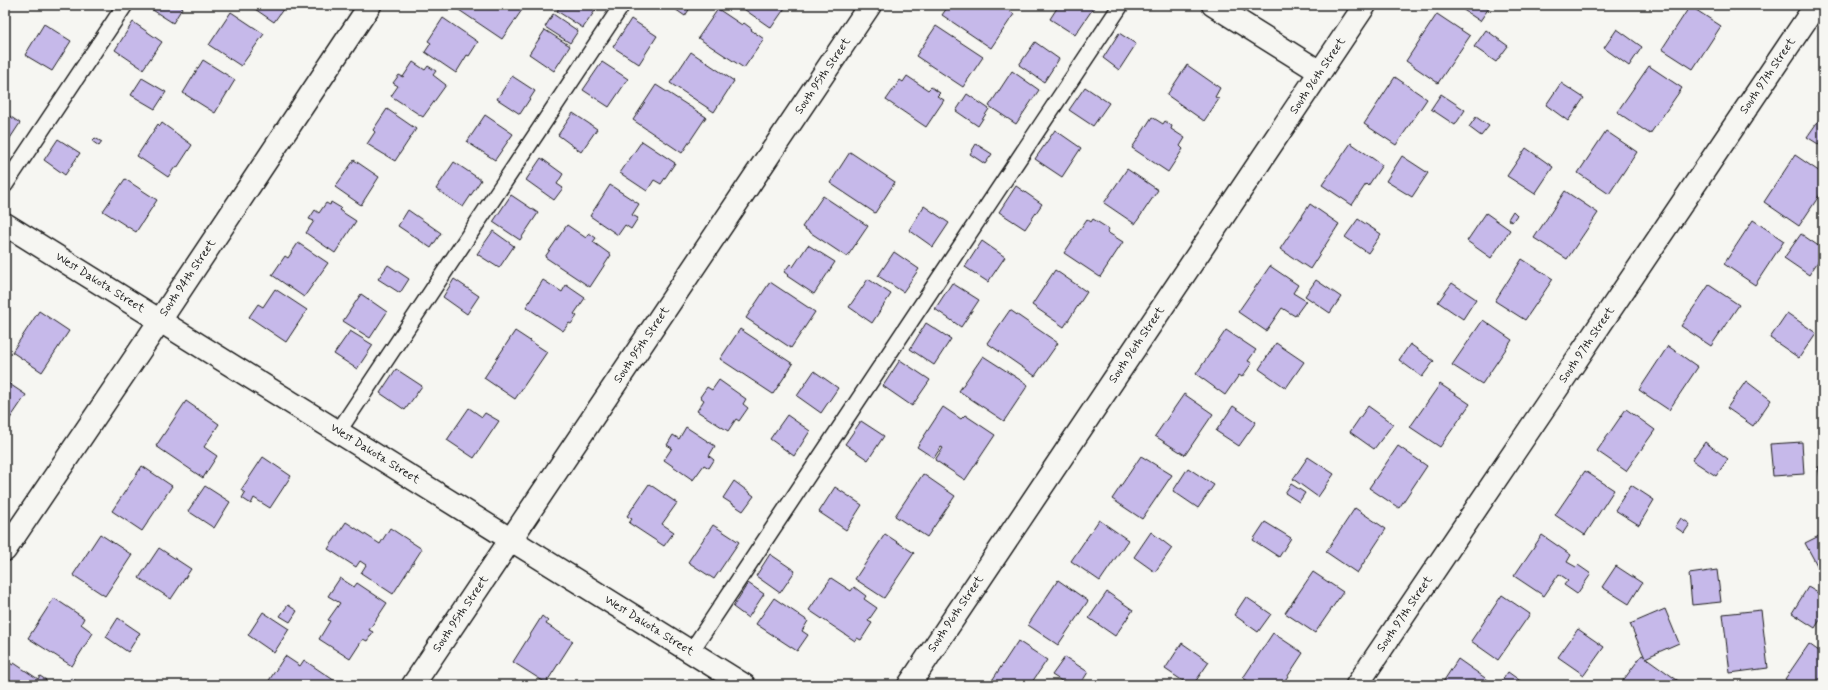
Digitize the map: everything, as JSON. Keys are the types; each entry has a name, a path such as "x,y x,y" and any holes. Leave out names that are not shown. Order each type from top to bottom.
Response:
{"street":[{"name":"South 94th Street","path":"5,550 370,5"},
{"name":"South 95th Street","path":"413,685 870,5"},
{"path":"1213,5 1320,72"},
{"name":"South 96th Street","path":"909,685 1365,5"},
{"name":"South 97th Street","path":"1357,685 1816,5"},
{"name":"West Dakota Street","path":"5,224 511,539 690,653 744,685"}],"lane":[{"path":"5,185 125,5"},
{"path":"338,432 622,5"},
{"path":"690,653 1121,5"}],"building":[{"path":"5,5 10,5 5,12"},
{"path":"149,5 184,5 173,23 148,7"},
{"path":"249,5 286,5 274,22"},
{"path":"459,5 521,5 524,7 502,39 456,8"},
{"path":"561,5 599,5 583,28 557,11"},
{"path":"669,5 692,5 685,16"},
{"path":"738,5 787,5 771,28"},
{"path":"949,5 1000,5 1014,14 991,48 942,15"},
{"path":"1059,5 1090,5 1094,7 1075,35 1050,19"},
{"path":"1456,5 1491,5 1480,21"},
{"path":"1529,5 1540,5 1537,10"},
{"path":"1726,5 1737,5 1734,10"},
{"path":"1690,6 1721,26 1693,69 1662,49"},
{"path":"718,9 742,25 744,23 764,39 744,68 698,38"},
{"path":"231,12 264,34 241,66 209,45"},
{"path":"553,14 578,31 570,43 545,27"},
{"path":"1437,14 1470,36 1438,83 1406,61"},
{"path":"443,18 478,42 469,56 467,55 456,73 425,52 431,43 428,41"},
{"path":"631,19 657,36 639,64 613,47"},
{"path":"133,22 162,42 143,69 115,50"},
{"path":"44,24 71,41 52,71 25,55"},
{"path":"936,26 983,57 963,87 916,56"},
{"path":"1617,29 1642,47 1629,66 1604,48"},
{"path":"545,30 570,46 554,71 529,54"},
{"path":"1486,30 1508,46 1496,62 1474,47"},
{"path":"1119,33 1136,44 1119,70 1103,58"},
{"path":"1035,42 1059,59 1044,82 1019,65"},
{"path":"691,52 734,81 714,112 670,83"},
{"path":"203,60 235,80 215,113 183,93"},
{"path":"413,62 425,70 428,66 436,71 433,75 446,85 423,117 391,96 398,86 393,83 399,75 403,77"},
{"path":"602,62 628,79 609,107 583,90"},
{"path":"1187,65 1220,88 1215,97 1219,99 1204,121 1167,95"},
{"path":"1649,66 1682,88 1650,134 1617,112"},
{"path":"1012,71 1039,90 1016,124 989,106"},
{"path":"512,76 535,91 520,114 497,99"},
{"path":"907,76 928,90 931,87 940,93 937,96 944,100 926,127 886,100 900,80 903,82"},
{"path":"1395,77 1427,99 1396,145 1364,124"},
{"path":"142,78 166,92 155,109 131,95"},
{"path":"1561,83 1584,98 1568,121 1546,105"},
{"path":"656,85 706,117 682,153 633,120"},
{"path":"1085,87 1109,103 1093,126 1069,110"},
{"path":"967,94 989,109 978,126 956,111"},
{"path":"1441,94 1465,110 1455,125 1431,109"},
{"path":"387,109 416,129 395,161 367,144 375,132 373,130"},
{"path":"5,113 20,123 5,146"},
{"path":"573,113 597,129 581,152 558,135"},
{"path":"1823,114 1823,147 1807,137"},
{"path":"485,115 513,134 495,160 467,142"},
{"path":"1152,117 1163,124 1165,121 1172,126 1171,129 1185,138 1180,146 1183,149 1168,172 1132,148"},
{"path":"1476,117 1489,126 1481,136 1469,127"},
{"path":"162,123 192,145 177,168 175,167 168,177 137,156 158,124 160,126"},
{"path":"1055,130 1081,148 1062,177 1035,159"},
{"path":"1606,131 1637,152 1609,194 1578,173"},
{"path":"95,138 102,142 99,146 92,141"},
{"path":"58,139 80,153 65,175 44,160"},
{"path":"642,141 675,163 661,184 654,180 647,191 620,173"},
{"path":"1351,143 1382,165 1368,186 1366,184 1352,205 1322,185"},
{"path":"976,144 992,154 985,164 970,154"},
{"path":"1526,148 1553,167 1535,194 1507,176"},
{"path":"850,152 895,182 875,213 830,183"},
{"path":"1795,155 1823,174 1823,190 1799,226 1764,202"},
{"path":"1402,156 1428,173 1412,197 1386,181"},
{"path":"541,158 563,174 557,184 563,188 554,200 526,180"},
{"path":"354,160 379,177 361,205 335,187"},
{"path":"454,162 481,180 463,207 436,189"},
{"path":"1127,169 1158,190 1135,224 1104,203"},
{"path":"125,179 157,200 136,232 103,211"},
{"path":"610,185 639,204 632,215 638,218 631,229 625,225 618,235 590,216"},
{"path":"1016,186 1042,204 1025,229 999,212"},
{"path":"1565,191 1598,213 1567,259 1534,238"},
{"path":"511,195 538,213 520,240 493,222"},
{"path":"823,196 868,226 847,257 802,227"},
{"path":"331,202 341,208 339,210 356,221 335,253 306,233 314,221 309,219 315,210 319,213 326,203 330,205"},
{"path":"1310,204 1339,224 1310,269 1280,249"},
{"path":"924,206 949,223 933,247 909,230"},
{"path":"408,210 441,233 431,248 398,226"},
{"path":"1513,211 1517,215 1512,222 1508,219"},
{"path":"1486,213 1510,230 1491,258 1467,241"},
{"path":"1087,219 1091,222 1093,219 1109,229 1107,232 1123,242 1100,277 1064,253"},
{"path":"1358,219 1381,234 1368,253 1345,237"},
{"path":"1753,220 1784,241 1755,285 1724,264"},
{"path":"567,225 586,238 589,233 596,238 593,242 611,255 590,287 545,257"},
{"path":"493,231 514,246 499,268 477,254"},
{"path":"1801,234 1823,249 1823,254 1809,275 1784,258"},
{"path":"982,241 1005,257 988,282 965,267"},
{"path":"298,243 328,263 304,297 272,275 285,256 288,258"},
{"path":"808,245 835,262 814,294 787,276 788,275 784,272 790,264 793,267"},
{"path":"894,252 919,269 903,292 878,276"},
{"path":"1522,259 1553,279 1525,320 1495,301"},
{"path":"388,265 409,279 400,293 378,279"},
{"path":"1270,266 1298,285 1293,293 1306,301 1295,316 1282,308 1266,331 1238,312"},
{"path":"1055,270 1087,292 1064,327 1032,305"},
{"path":"454,279 479,296 467,314 443,297"},
{"path":"868,279 891,294 872,323 849,307"},
{"path":"543,280 562,292 566,285 585,298 574,314 577,316 563,331 526,307"},
{"path":"1316,280 1341,297 1330,313 1305,296"},
{"path":"770,282 815,312 791,348 746,318"},
{"path":"952,283 979,300 961,327 935,309"},
{"path":"1452,283 1476,299 1463,319 1438,302"},
{"path":"1709,285 1739,305 1711,346 1681,326"},
{"path":"275,289 307,310 286,342 249,317 258,304 263,307"},
{"path":"361,294 387,312 370,338 343,321"},
{"path":"1010,310 1058,343 1035,376 987,343"},
{"path":"39,311 69,331 42,372 12,352"},
{"path":"1787,313 1816,333 1799,358 1770,338"},
{"path":"1483,320 1512,340 1482,384 1452,365"},
{"path":"926,323 951,339 934,365 910,349"},
{"path":"740,329 793,364 773,394 720,359"},
{"path":"1226,330 1256,350 1248,361 1252,363 1242,377 1239,375 1225,395 1196,374"},
{"path":"350,331 373,345 357,369 334,354"},
{"path":"515,331 547,352 515,399 484,378"},
{"path":"1276,343 1304,362 1286,388 1259,369"},
{"path":"1410,344 1434,361 1422,377 1399,360"},
{"path":"1668,346 1698,367 1669,410 1639,390"},
{"path":"983,356 1028,385 1004,421 959,391"},
{"path":"900,360 930,380 912,406 883,386"},
{"path":"396,369 422,386 405,410 380,393"},
{"path":"814,371 838,388 821,413 797,396"},
{"path":"719,380 746,399 743,404 748,408 739,421 736,419 728,431 697,411 704,400 700,397 707,387 712,390"},
{"path":"5,381 26,395 5,426"},
{"path":"1746,381 1771,400 1753,426 1727,408"},
{"path":"1440,384 1470,404 1440,447 1410,427"},
{"path":"1184,394 1213,414 1185,455 1155,436"},
{"path":"186,401 219,424 204,447 217,456 203,478 156,446"},
{"path":"1233,406 1256,422 1239,446 1216,431"},
{"path":"1368,406 1393,424 1374,449 1350,432"},
{"path":"943,407 961,419 965,415 995,435 965,480 935,460 943,448 941,447 934,458 917,447"},
{"path":"469,408 482,417 485,413 499,421 474,458 447,440"},
{"path":"1626,409 1655,430 1626,471 1597,451"},
{"path":"787,415 810,431 794,456 770,439"},
{"path":"861,421 884,436 868,460 845,444"},
{"path":"686,427 715,446 709,456 714,460 709,468 704,465 693,480 664,460 672,448 667,445 673,435 679,439"},
{"path":"1705,442 1728,459 1716,476 1692,460"},
{"path":"1802,442 1804,474 1773,476 1770,444"},
{"path":"1398,446 1427,466 1399,508 1369,488"},
{"path":"1141,456 1172,475 1142,519 1112,499"},
{"path":"263,457 291,476 270,508 254,498 251,504 242,498 245,493 241,490"},
{"path":"1308,457 1334,474 1318,497 1293,479"},
{"path":"142,466 172,486 142,531 112,511"},
{"path":"1823,466 1823,487 1818,467"},
{"path":"1188,468 1214,485 1198,508 1173,491"},
{"path":"1585,471 1614,490 1585,535 1555,515"},
{"path":"923,474 955,496 927,537 895,516"},
{"path":"734,481 754,496 743,511 723,498"},
{"path":"649,484 677,503 662,524 674,532 664,546 629,523 632,519 627,516"},
{"path":"1291,484 1305,493 1299,502 1285,493"},
{"path":"1631,485 1654,500 1639,525 1615,510"},
{"path":"205,486 230,502 214,528 188,511"},
{"path":"835,487 862,505 846,530 819,512"},
{"path":"1355,508 1386,529 1357,573 1326,552"},
{"path":"1681,518 1690,524 1684,533 1675,527"},
{"path":"1099,520 1128,540 1100,581 1071,561"},
{"path":"346,522 380,544 390,528 422,549 393,594 361,573 366,565 360,561 356,567 328,549"},
{"path":"1265,522 1291,538 1279,557 1253,540"},
{"path":"713,525 739,542 714,579 688,562"},
{"path":"1151,532 1172,548 1155,572 1134,557"},
{"path":"100,534 132,555 105,596 73,575"},
{"path":"885,534 914,553 884,598 855,579"},
{"path":"1823,534 1823,566 1819,569 1805,543"},
{"path":"1542,535 1571,555 1567,562 1576,567 1578,565 1591,574 1577,594 1564,585 1568,580 1559,574 1544,596 1514,576"},
{"path":"159,548 191,569 171,599 139,578"},
{"path":"770,554 795,571 780,593 756,576"},
{"path":"1616,566 1642,583 1629,604 1602,587"},
{"path":"1717,570 1721,602 1692,605 1689,574"},
{"path":"1313,572 1343,592 1315,633 1285,613"},
{"path":"340,578 354,587 357,583 387,603 369,630 373,632 367,641 363,639 350,659 319,639 330,621 328,620 340,603 328,596"},
{"path":"831,578 851,591 854,587 866,596 864,599 877,608 868,621 872,623 861,640 857,638 855,641 809,610"},
{"path":"1058,580 1088,601 1058,645 1028,625"},
{"path":"748,583 764,594 748,618 733,607"},
{"path":"1808,587 1823,596 1823,615 1815,628 1792,613"},
{"path":"1107,592 1133,610 1115,636 1089,618"},
{"path":"1502,595 1530,614 1498,660 1471,641"},
{"path":"1246,597 1271,614 1258,632 1234,615"},
{"path":"54,598 84,618 81,624 93,633 72,666 28,638"},
{"path":"774,598 808,621 802,631 808,635 797,651 756,624"},
{"path":"288,605 297,611 290,622 280,616"},
{"path":"1665,609 1679,643 1645,658 1630,624"},
{"path":"1761,610 1768,668 1730,673 1723,614"},
{"path":"263,612 289,629 274,653 248,635"},
{"path":"542,616 548,621 546,624 573,641 546,683 513,662"},
{"path":"118,618 140,633 128,652 106,637"},
{"path":"1578,629 1604,647 1584,675 1558,657"},
{"path":"1273,633 1303,653 1282,685 1254,685 1243,678"},
{"path":"1018,641 1047,660 1030,685 989,685"},
{"path":"1182,643 1209,662 1193,685 1189,685 1165,669"},
{"path":"1809,644 1823,654 1823,685 1793,685 1785,679"},
{"path":"1642,655 1684,685 1626,685 1622,682"},
{"path":"285,656 300,666 304,660 335,681 332,685 266,685"},
{"path":"1065,657 1088,672 1080,685 1068,685 1052,675"},
{"path":"1458,659 1488,680 1485,685 1441,685"},
{"path":"8,662 13,665 14,663 38,679 40,676 46,680 44,683 46,685 5,685 5,666"},
{"path":"1508,672 1526,685 1499,685"},
{"path":"71,678 82,685 66,685"}]}
